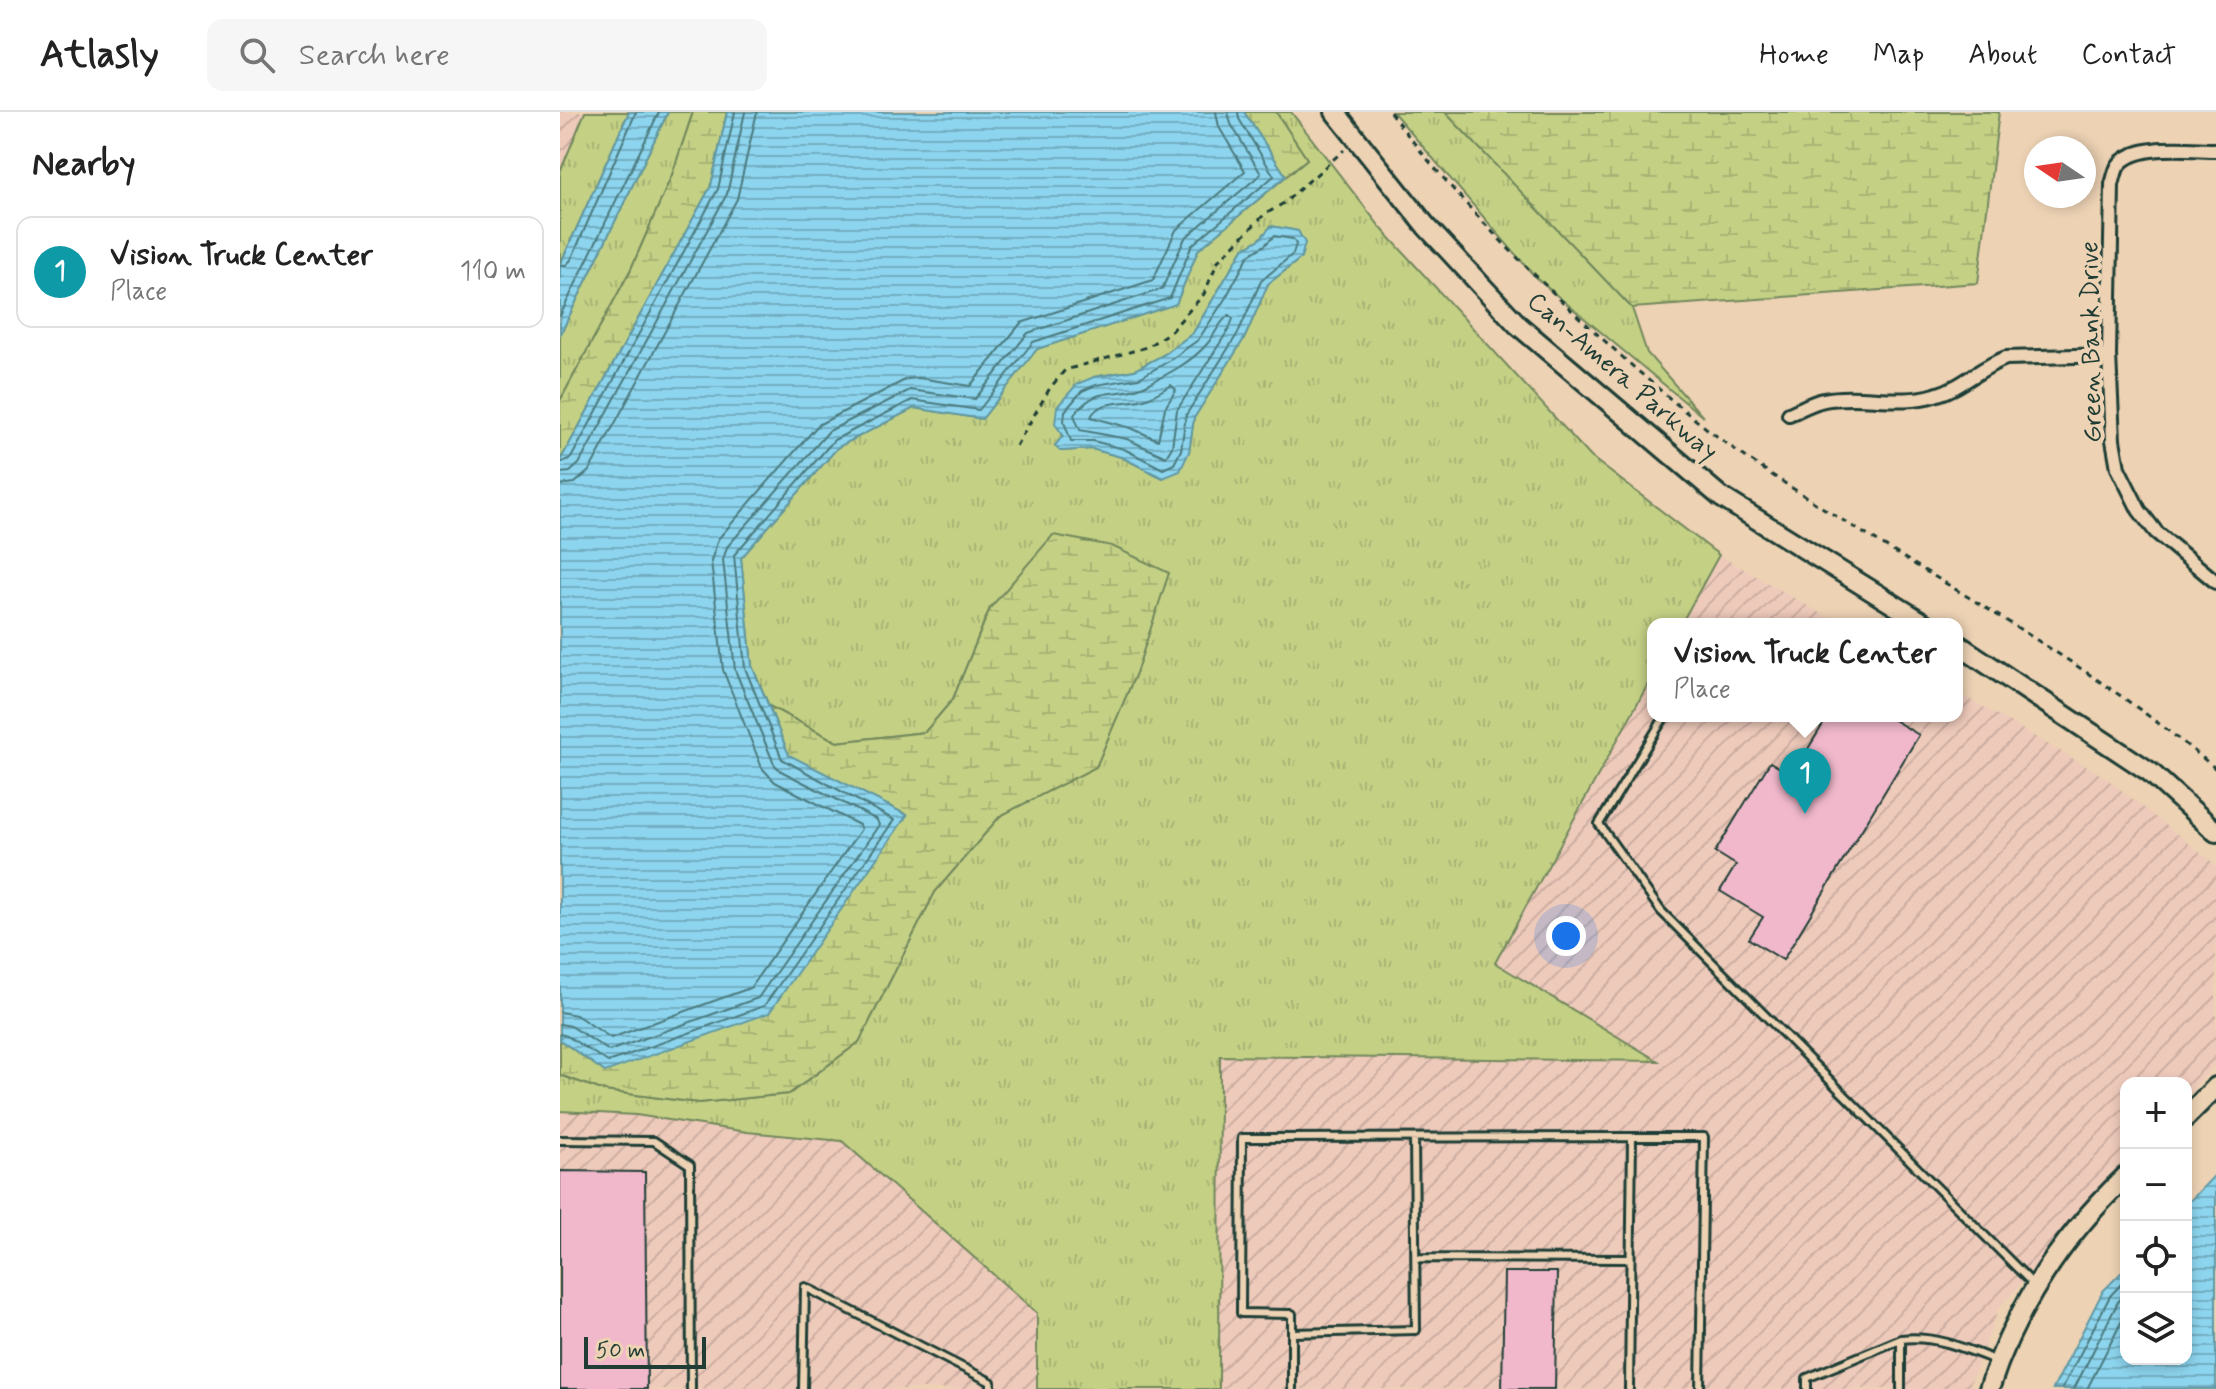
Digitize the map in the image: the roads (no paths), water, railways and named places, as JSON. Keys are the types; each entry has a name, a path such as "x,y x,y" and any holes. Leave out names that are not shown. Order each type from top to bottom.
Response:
{"main road":[{"name":"Can-Amera Parkway","path":"1335,112 1426,226 1530,335 1721,497 1915,618"},
{"path":"1963,648 2150,772 2216,832"},
{"path":"2192,1111 2216,1087"},
{"path":"1989,1389 1998,1361 2035,1286 2059,1250 2120,1183"}],"street":[{"name":"Green Bank Drive","path":"2216,150 2142,150 2118,166 2112,184 2109,355 2113,440 2118,468 2127,488 2156,532 2216,582"},
{"path":"1789,414 1823,400 1934,396 1954,388 1990,363 2006,358 2109,355"}],"lane":[{"path":"1661,722 1599,824 1661,911 2035,1286"},
{"path":"1629,1389 1632,1137"},
{"path":"1292,1389 1292,1314 1241,1313 1242,1138 1704,1137 1700,1389"},
{"path":"1292,1333 1416,1330 1414,1138"},
{"path":"560,1140 654,1141 690,1165 691,1389"},
{"path":"1416,1258 1630,1259"},
{"path":"803,1389 805,1287 991,1382 991,1389"},
{"path":"1807,1389 1807,1378 1901,1339 1945,1342 1998,1361"},
{"path":"1901,1339 1901,1389"}],"water":[{"path":"629,112 668,112 560,335 560,265"},
{"path":"727,112 1244,112 1286,176 1198,250 1176,304 1037,349 982,419 914,408 838,447 741,558 752,666 789,755 907,815 769,1013 605,1072 560,1040 560,461 711,186"},
{"path":"1271,226 1298,231 1305,243 1301,258 1268,284 1245,337 1194,418 1189,452 1180,471 1163,478 1121,457 1092,449 1060,451 1055,446 1063,435 1055,424 1057,407 1077,384 1094,377 1135,370 1165,354 1193,333 1243,249 1260,239"},
{"path":"2216,1174 2216,1389 2053,1389 2103,1291 2120,1274 2120,1365 2192,1365 2192,1199"}],"place":[{"name":"Vision Truck Center","path":"1805,814"}]}
